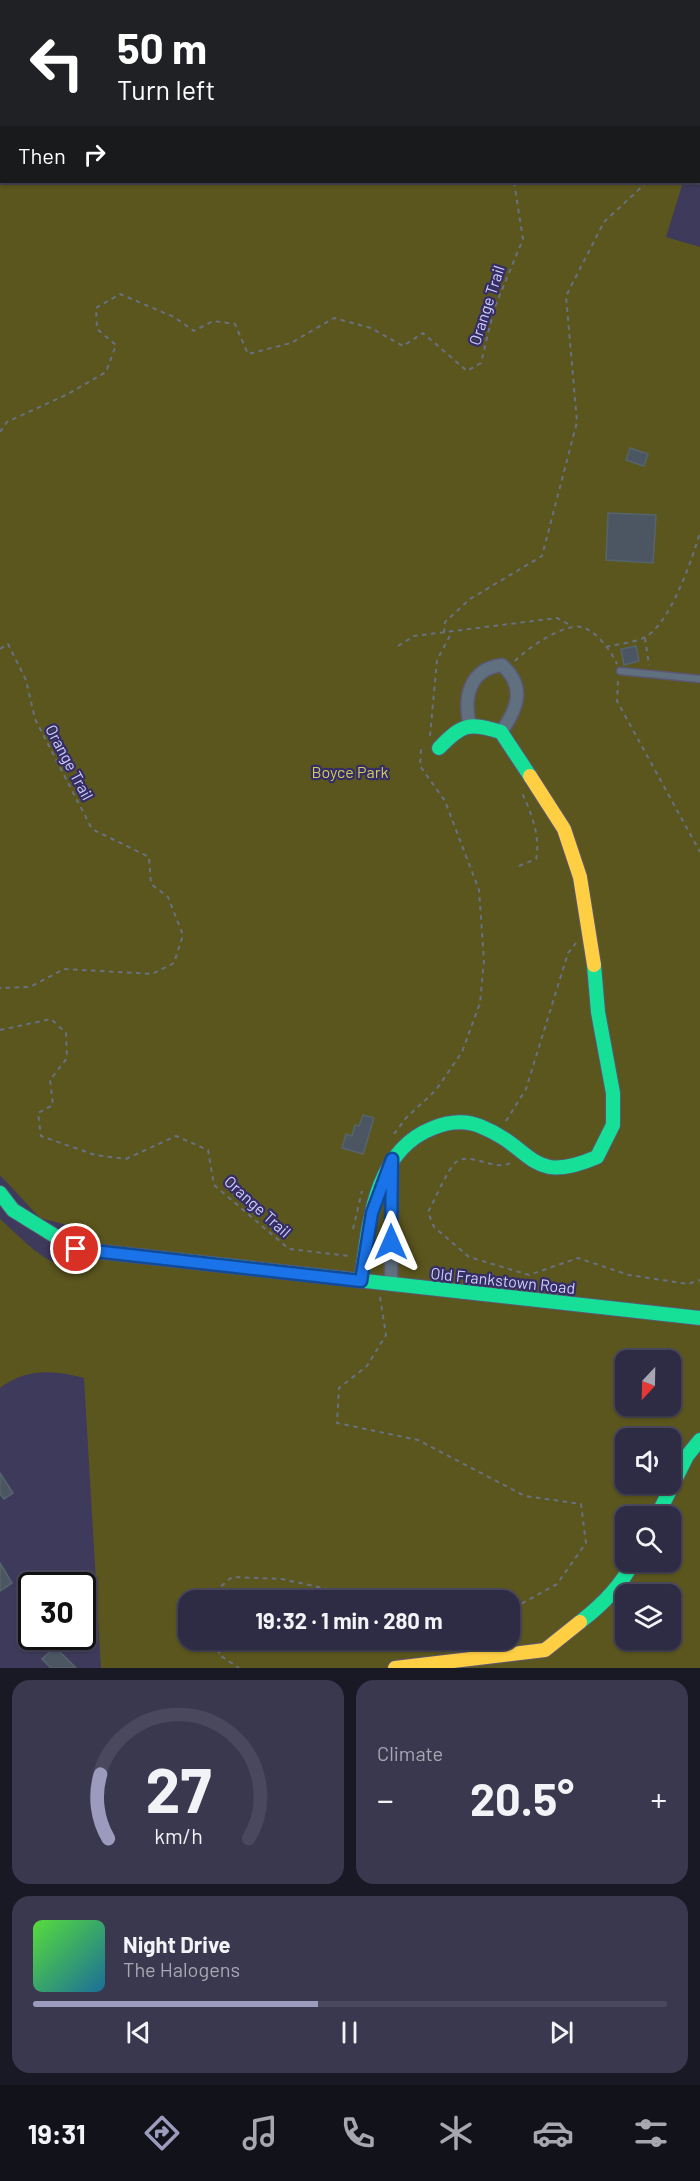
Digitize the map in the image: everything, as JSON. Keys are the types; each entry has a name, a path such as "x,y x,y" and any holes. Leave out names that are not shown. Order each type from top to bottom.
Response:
{"street":[{"path":"470,726 467,714 469,695 477,674 488,667 502,665 518,685 517,698 508,722 501,732"},
{"path":"361,1281 357,1257 392,1159 409,1138 426,1128 464,1119 499,1134 520,1153 546,1168 566,1169 597,1157 613,1125 613,1093 598,1012 580,877 564,829 501,732 478,725 458,728 439,748"},
{"path":"384,1283 392,1159"},
{"name":"Old Frankstown Road","path":"0,1193 13,1210 76,1249 700,1318"},
{"path":"662,1506 687,1456 700,1440"},
{"path":"395,1668 545,1650 595,1611 628,1572"}],"lane":[{"path":"620,671 700,679"}],"path":[{"name":"Orange Trail","path":"0,432 7,422 68,394 106,372 116,345 97,328 96,308 120,294 174,317 194,331 213,321 235,324 248,354 291,343 334,318 371,328 402,346 423,333 467,371 481,363 494,309 523,239 513,183"},
{"path":"444,633 445,622 470,599 542,556 578,422 567,296 604,222 646,183"},
{"path":"606,647 645,638 665,613 678,591 692,563 700,532"},
{"path":"398,645 414,636 557,618 574,627"},
{"path":"507,670 525,650 568,627 582,627 606,647 620,671 617,701 700,852"},
{"path":"393,1136 406,1118 436,1090 462,1052 480,1003 484,960 479,890 445,801 420,766 421,749 429,741 437,660 452,632"},
{"path":"645,638 650,674"},
{"name":"Orange Trail","path":"0,649 8,644 26,680 34,719 92,829 149,857 152,884 168,897 183,935 174,963 152,974 64,969 30,987 0,988"},
{"path":"519,866 536,859 537,851 532,814 520,788 522,776 528,771"},
{"path":"499,1134 526,1089 568,953 588,926"},
{"name":"Orange Trail","path":"0,1030 51,1020 66,1033 67,1058 50,1080 53,1105 38,1113 41,1136 95,1155 126,1159 176,1136 208,1150 214,1185 288,1249 357,1257"},
{"path":"520,1153 509,1164 501,1167 464,1159 454,1163 428,1212 434,1227 469,1257 529,1275 578,1258 629,1275 688,1284 700,1280"},
{"path":"352,1238 359,1197 365,1185"},
{"path":"343,1279 357,1257 351,1247"},
{"path":"384,1283 386,1335 367,1366 339,1388 337,1423 418,1440 525,1496 581,1504 586,1542 557,1584 520,1604"},
{"path":"224,1590 219,1588 232,1577 282,1579 332,1590"},
{"path":"221,1650 218,1654 238,1668"}],"green space":[{"name":"Boyce Park","path":"0,183 683,183 666,237 700,247 700,1668 101,1668 84,1378 62,1373 40,1372 20,1377 0,1388 0,1219 46,1258 56,1264 78,1270 75,1227 40,1218 0,1175"}],"building":[{"path":"630,448 648,454 644,466 626,460"},
{"path":"608,513 656,515 653,563 606,560"},
{"path":"636,646 639,661 624,665 621,649"},
{"path":"363,1115 374,1118 363,1154 342,1148 346,1134 352,1136 355,1125 359,1126"},
{"path":"0,1473 13,1493 4,1499 0,1494"},
{"path":"0,1563 12,1583 0,1591"},
{"path":"52,1650 58,1650 76,1668 51,1668 42,1659"}],"traffic: fast":[{"path":"439,748 454,734 467,727 481,727 501,732 530,776"},
{"path":"361,1281 371,1214 386,1172 398,1154 413,1139 433,1128 458,1122 482,1127 545,1166 558,1168 597,1157 613,1125 613,1093 598,1012 594,965"},
{"path":"0,1193 13,1210 76,1249 700,1318"},
{"path":"662,1506 687,1456 700,1440"},
{"path":"580,1622 610,1595 627,1572"}],"traffic: slow":[{"path":"530,776 564,829 580,877 594,965"},
{"path":"395,1668 545,1650 580,1622"}],"route":[{"path":"76,1249 361,1281 372,1213 378,1190 392,1159 391,1242"}]}
